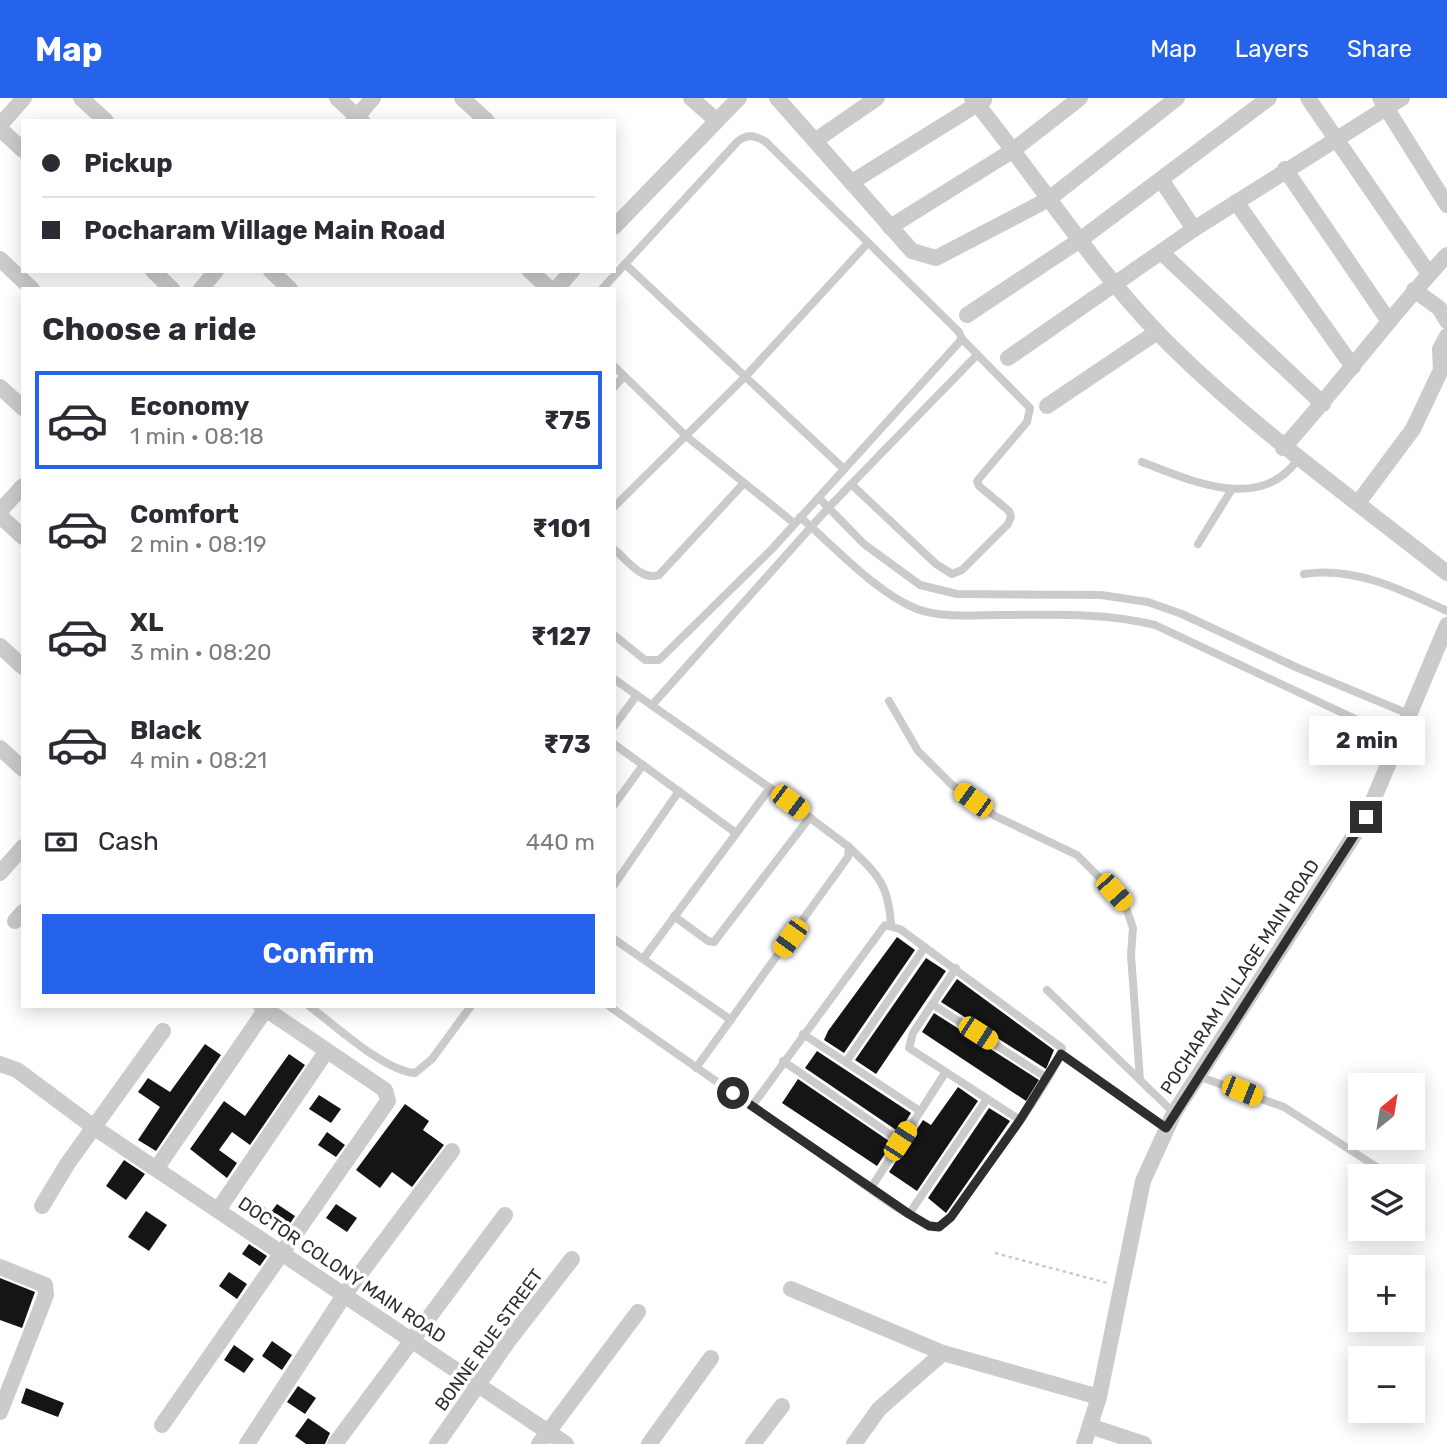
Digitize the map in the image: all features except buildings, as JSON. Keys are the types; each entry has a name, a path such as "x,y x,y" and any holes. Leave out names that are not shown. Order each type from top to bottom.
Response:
{"street":[{"path":"21,148 0,127 24,98"},
{"path":"81,98 104,119"},
{"path":"337,98 357,119 373,98"},
{"path":"462,98 486,119"},
{"path":"691,98 716,120"},
{"path":"616,225 739,98"},
{"path":"777,98 912,251 936,258 1049,199 1177,98"},
{"path":"816,140 877,98"},
{"path":"890,227 1012,151 1080,98"},
{"path":"1308,98 1429,274"},
{"path":"1008,358 1194,229 1336,139 1383,103 1402,98"},
{"path":"852,181 979,100 1012,151 1080,240 1157,332 1283,448 1447,573"},
{"path":"967,315 1080,240 1162,181 1258,101"},
{"path":"1383,103 1447,205"},
{"path":"1285,169 1388,320"},
{"path":"1162,181 1194,229"},
{"path":"1237,202 1353,367"},
{"path":"1162,253 1323,404"},
{"path":"1283,448 1323,404 1388,320 1447,255"},
{"path":"0,259 30,287"},
{"path":"155,273 170,287"},
{"path":"203,287 214,273"},
{"path":"273,273 288,287"},
{"path":"532,273 548,287"},
{"path":"558,287 570,273"},
{"path":"1415,290 1439,308 1447,321"},
{"path":"1047,406 1157,332"},
{"path":"1358,503 1413,429 1441,370 1440,349 1447,335"},
{"path":"0,387 21,406"},
{"path":"0,511 21,488"},
{"path":"0,516 21,535"},
{"name":"POCHARAM VILLAGE MAIN ROAD","path":"1084,1444 1099,1396 1123,1287 1133,1217 1143,1181 1166,1128 1366,817 1446,630"},
{"path":"0,646 21,665"},
{"path":"0,748 21,767"},
{"path":"1,870 21,849"},
{"path":"156,1169 264,1008 385,1090 388,1101 162,1425"},
{"path":"42,1206 68,1163 163,1031"},
{"path":"218,1210 326,1052"},
{"name":"DOCTOR COLONY MAIN ROAD","path":"2,1063 282,1254 479,1384 544,1438 566,1444"},
{"path":"247,1444 345,1294 452,1151"},
{"path":"335,1444 505,1215"},
{"name":"BONNE RUE STREET","path":"437,1444 572,1259"},
{"path":"0,1267 45,1285 46,1295 0,1412"},
{"path":"790,1289 943,1353 1099,1396"},
{"path":"544,1438 638,1312"},
{"path":"858,1437 879,1409 943,1353"},
{"path":"649,1444 710,1358"},
{"path":"753,1444 782,1406"},
{"path":"1090,1426 1144,1444"}],"lane":[{"path":"604,287 738,141 749,135 766,142 959,332 962,339 1030,408 1027,422 977,481 979,486 1009,511 1011,517 1008,524 962,570 952,574 936,564 851,484"},
{"path":"616,505 744,378 867,244"},
{"path":"625,264 844,469"},
{"path":"616,637 645,660 659,660 772,549 962,339"},
{"path":"653,704 828,508 977,355"},
{"path":"616,368 687,436 744,483 797,520 812,527 882,587 918,609 981,615 1113,616 1155,625 1398,739"},
{"path":"616,385 624,376"},
{"path":"1142,462 1215,488 1232,489 1252,488 1283,478 1298,459"},
{"path":"616,551 642,574 650,577 659,575 744,483"},
{"path":"1198,544 1232,489"},
{"path":"818,498 864,544 920,585 957,594 1101,595 1148,602 1182,614 1298,668 1409,714"},
{"path":"1304,574 1338,573 1380,582 1447,611"},
{"path":"616,680 653,704 849,847 883,883 888,894 891,924"},
{"path":"616,723 637,695"},
{"path":"889,701 918,751 951,784 995,816 1077,855 1124,902 1133,928 1131,955 1140,1080"},
{"path":"616,745 736,832"},
{"path":"616,801 643,765"},
{"path":"643,959 770,788"},
{"path":"616,882 679,791"},
{"path":"674,916 708,941 714,942 810,817"},
{"path":"696,1068 848,857 849,847"},
{"path":"612,1008 909,1214 929,1226 939,1227 945,1223 1020,1120 1061,1054 1059,1044 891,924"},
{"path":"752,1106 880,930 891,924"},
{"path":"616,940 731,1020"},
{"path":"846,1062 925,947"},
{"path":"956,968 908,1044 911,1051 1020,1120"},
{"path":"1047,990 1174,1113"},
{"path":"932,1004 1047,1078"},
{"path":"312,1008 388,1064 403,1072 415,1073 432,1059 470,1008"},
{"path":"803,1034 920,1111"},
{"path":"1061,1054 1166,1128"},
{"path":"783,1061 900,1141"},
{"path":"871,1188 945,1073"},
{"path":"1198,1076 1284,1107 1372,1164"},
{"path":"909,1214 987,1099"}],"path":[{"path":"995,1253 1123,1287"}],"route":[{"path":"733,1093 909,1214 929,1226 939,1227 951,1217 1020,1120 1061,1054 1166,1128 1366,817"}]}
